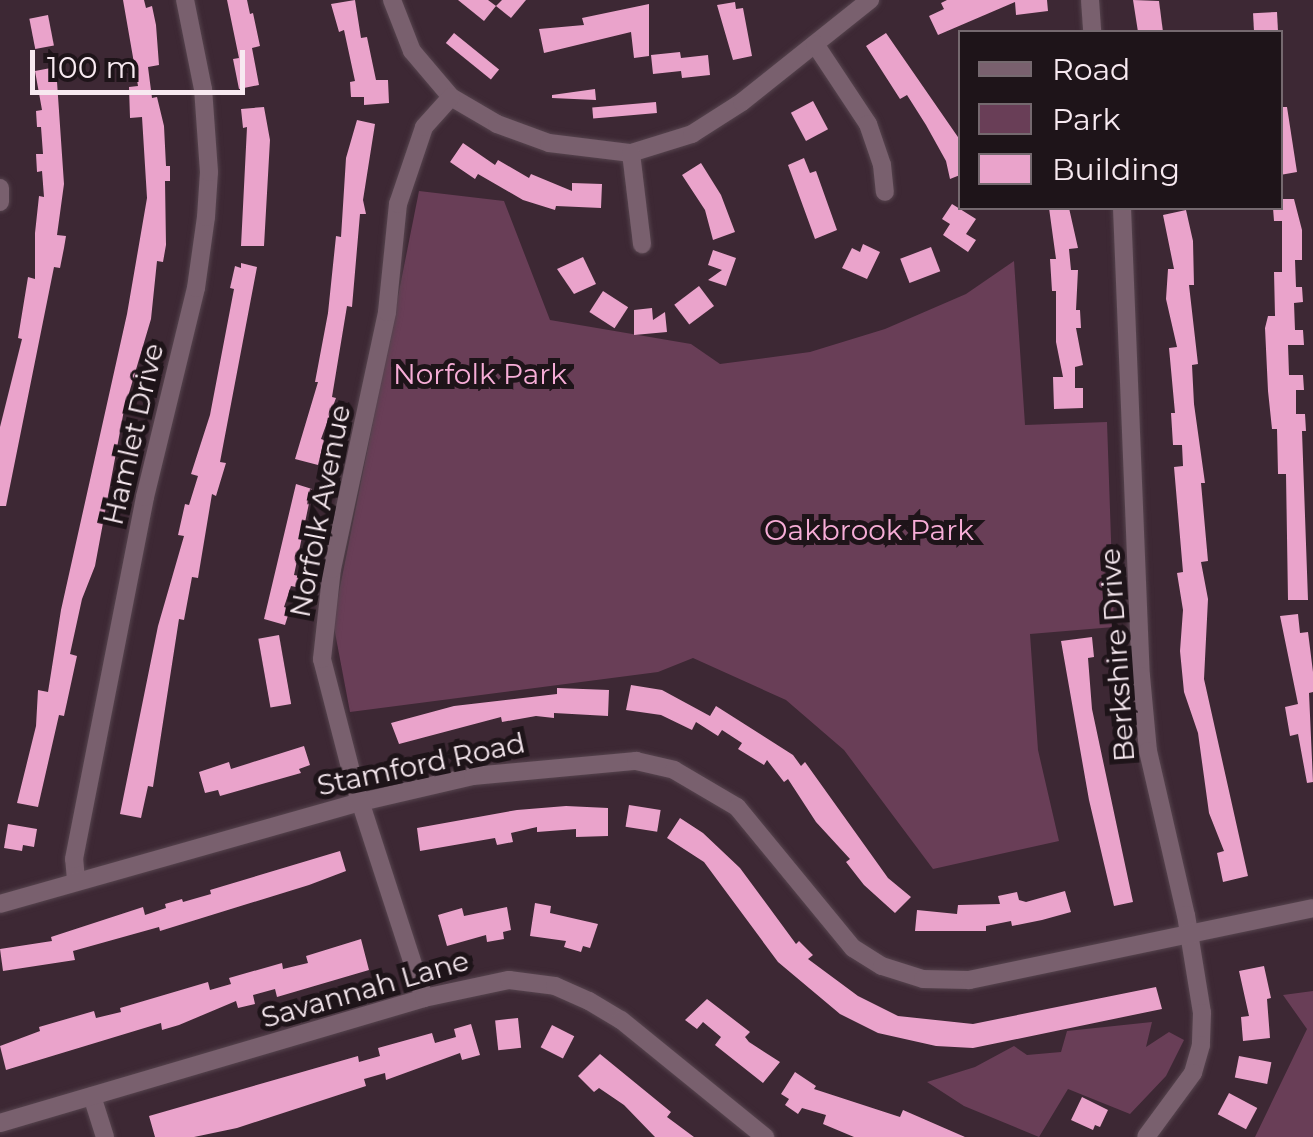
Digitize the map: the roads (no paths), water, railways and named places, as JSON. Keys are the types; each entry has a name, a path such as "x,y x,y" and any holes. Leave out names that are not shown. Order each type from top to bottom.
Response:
{"street":[{"name":"Hamlet Drive","path":"76,880 74,859 141,516 196,288 206,217 209,172 203,89 185,0"},
{"path":"392,0 412,51 451,97 497,124 548,143 631,153 692,134 870,0"},
{"path":"1090,0 1092,30"},
{"path":"816,44 868,124 882,165 885,192"},
{"name":"Norfolk Avenue","path":"424,998 361,802 322,659 332,570 387,312 398,204 424,127 451,97"},
{"path":"631,153 642,244"},
{"path":"0,188 0,200"},
{"name":"Berkshire Drive","path":"1122,210 1141,676 1148,751 1202,1013 1201,1045 1182,1094 1146,1137"},
{"name":"Stamford Road","path":"0,904 361,802 473,776 636,761 674,770 738,807 852,948 882,966 923,978 969,980 1313,908"},
{"name":"Savannah Lane","path":"0,1123 424,998 508,980 572,992 620,1020 765,1137"},
{"path":"92,1096 105,1137"}],"park label":[{"name":"Norfolk Park","path":"480,374"},
{"name":"Oakbrook Park","path":"869,530"}]}
